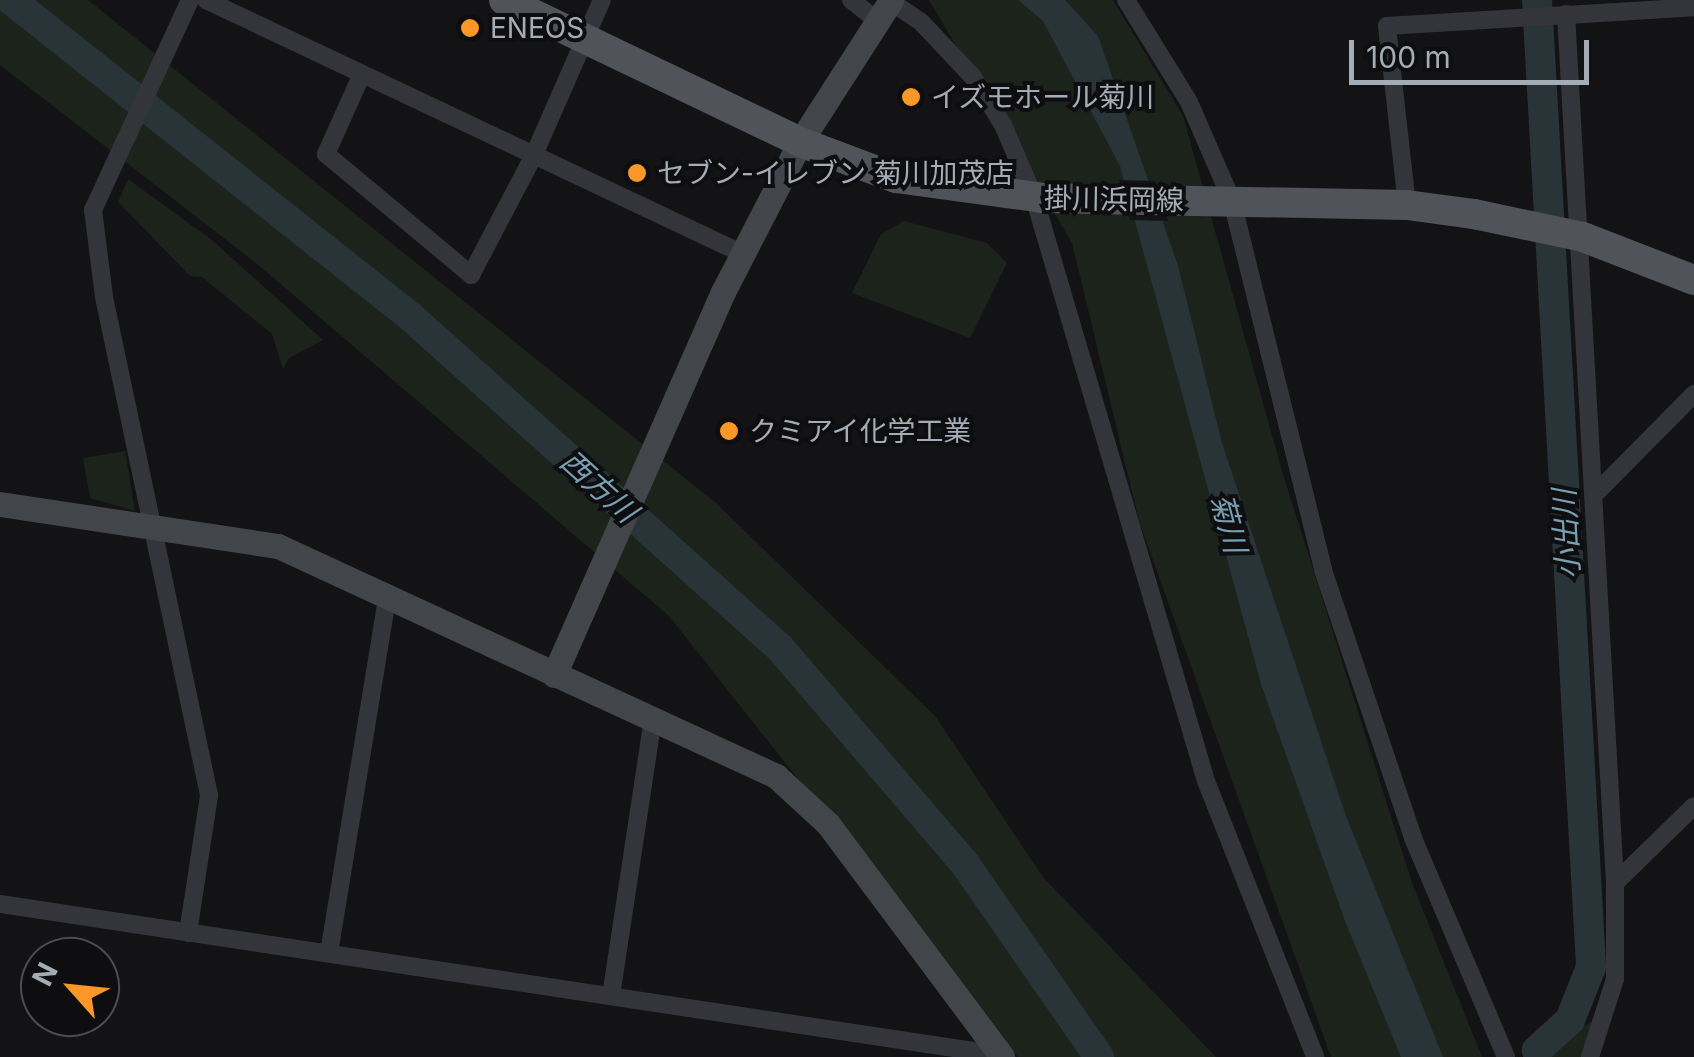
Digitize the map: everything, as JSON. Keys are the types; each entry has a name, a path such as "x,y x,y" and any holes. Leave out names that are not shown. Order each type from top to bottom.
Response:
{"main road":[{"name":"掛川浜岡線","path":"504,0 800,142 896,178 1039,198 1408,206 1534,223 1694,280"}],"street":[{"path":"188,933 208,795 92,233 92,210 190,0"},
{"path":"206,0 742,254"},
{"path":"362,74 326,154 470,274 533,158 602,0"},
{"path":"851,0 887,8 973,77 1004,125 1039,198 1206,780 1315,1057"},
{"path":"1126,0 1189,102 1232,202 1324,570 1413,838 1506,1057"},
{"path":"1408,206 1387,26 1515,8 1566,14 1694,6"},
{"path":"554,675 742,254 800,142 887,8"},
{"path":"1566,14 1615,883 1614,979 1590,1057"},
{"path":"1596,494 1694,394"},
{"path":"0,504 278,546 388,593 554,675 776,776 804,798 1001,1056"},
{"path":"328,953 388,593"},
{"path":"611,996 653,718"},
{"path":"1615,883 1694,806"},
{"path":"0,904 1001,1056"}],"shaded area":[{"path":"0,0 88,0 716,503 935,716 1043,877 1216,1057 1018,1057 669,616 256,263 0,65"},
{"path":"929,0 1113,0 1183,116 1282,471 1412,883 1482,1057 1331,1057 1139,521 1072,243"},
{"path":"128,179 212,240 323,340 289,358 283,369 272,334 202,277 190,276 118,202"},
{"path":"904,221 987,243 1007,263 970,338 852,293 881,234"},
{"path":"125,451 135,511 90,498 83,458"},
{"path":"1601,1014 1590,1057 1541,1057"}],"water":[{"name":"菊川","path":"1018,0 1065,0 1098,36 1178,266 1222,443 1346,816 1443,1057 1401,1057 1345,921 1261,684 1120,166 1043,21"}],"pier":[{"path":"1119,180 1155,181 1168,221 1130,220"}],"waterway":[{"name":"西方川","path":"11,0 411,317 780,648 965,864 1099,1057"},
{"name":"小出川","path":"1537,0 1591,967 1570,1020 1537,1050"}],"place":[{"name":"ENEOS","path":"470,28"},
{"name":"イズモホール菊川","path":"911,97"},
{"name":"セブン-イレブン 菊川加茂店","path":"637,173"},
{"name":"クミアイ化学工業","path":"729,431"}]}
